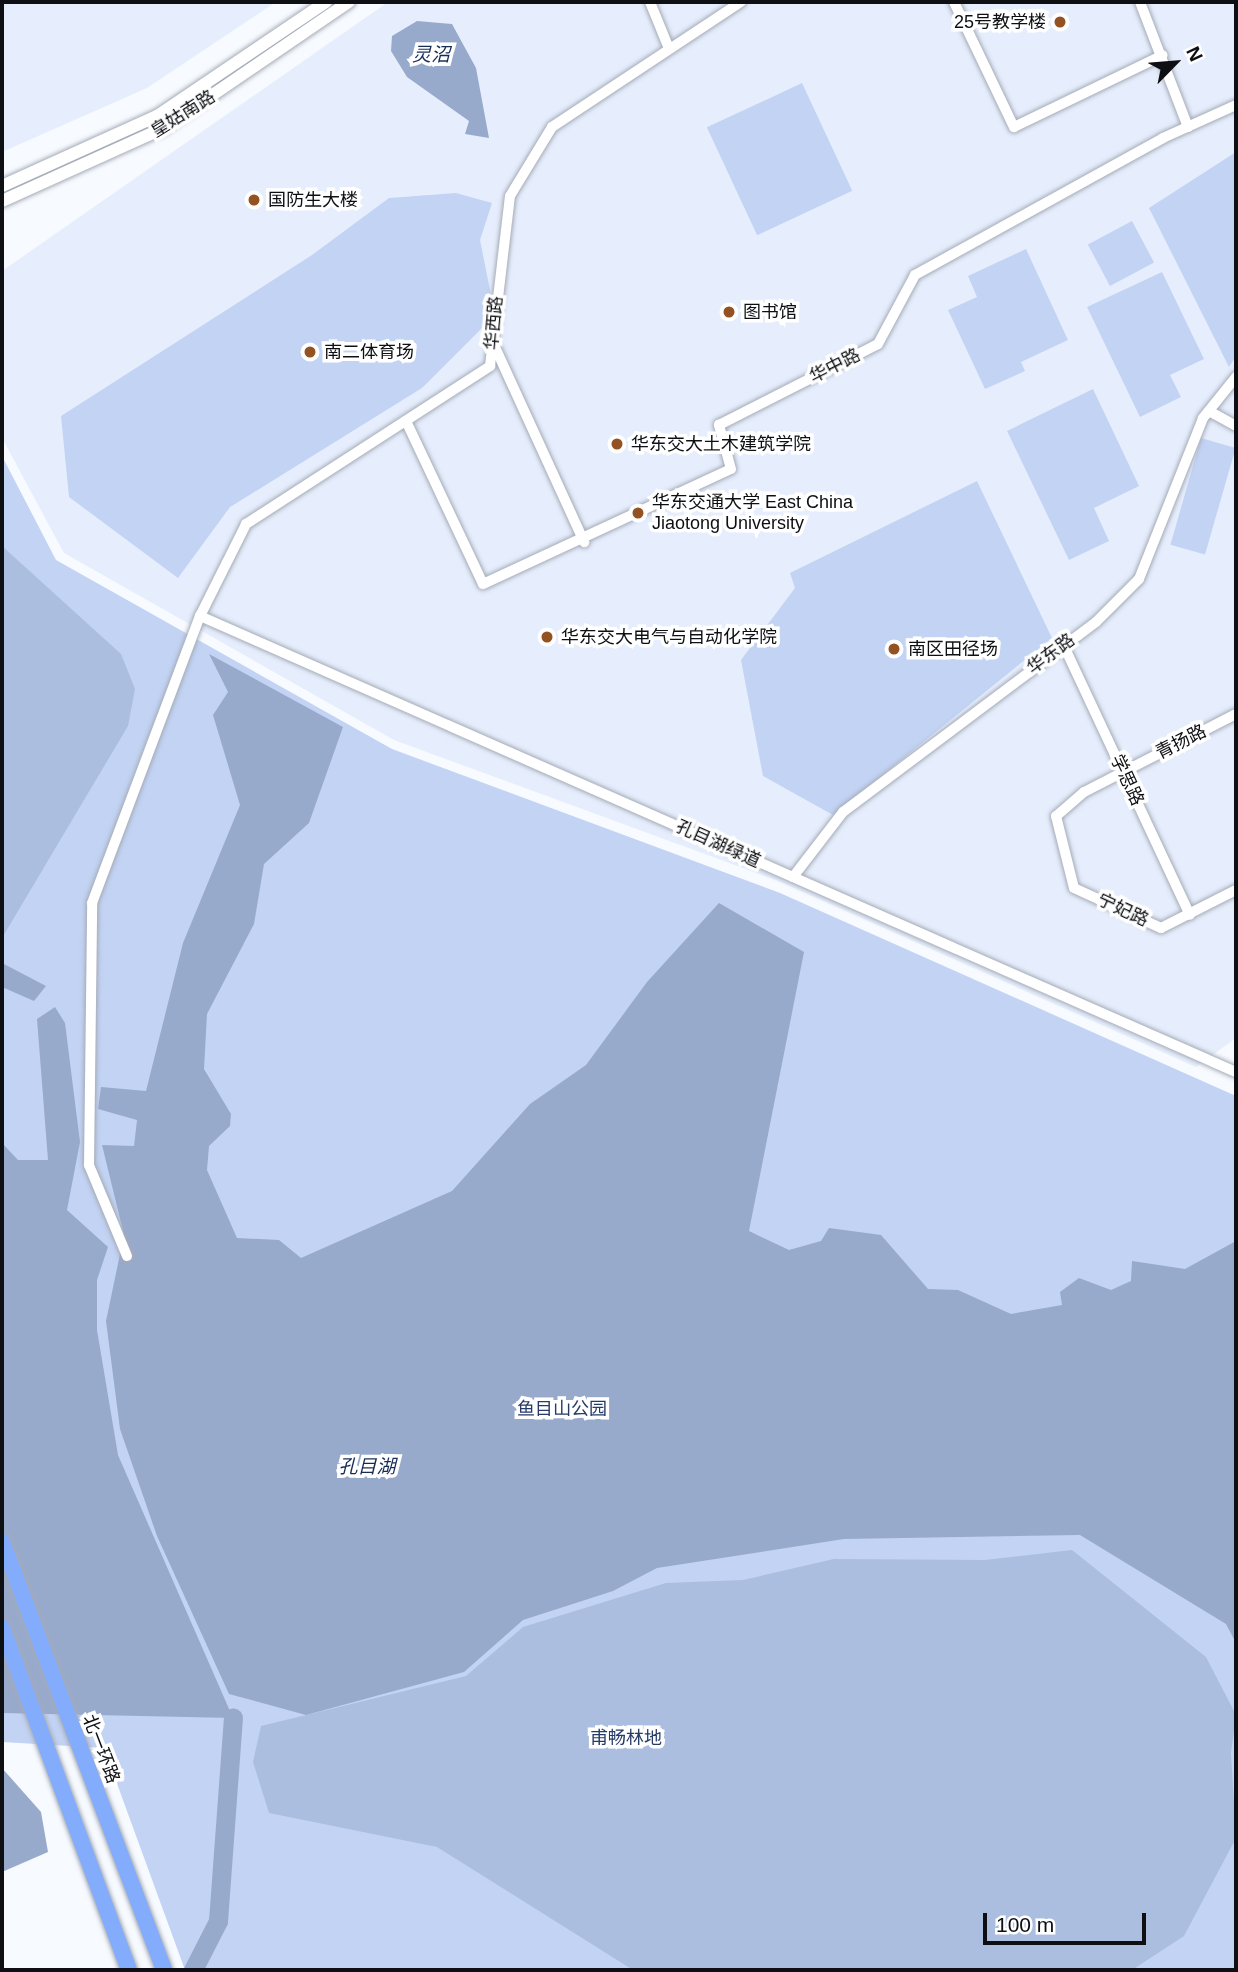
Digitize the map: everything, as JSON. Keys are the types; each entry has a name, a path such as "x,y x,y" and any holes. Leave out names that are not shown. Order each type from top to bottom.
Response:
{"highway":[{"name":"北一环路","path":"2,1541 164,1970"},
{"path":"2,1627 129,1970"}],"street":[{"name":"皇姑南路","path":"2,186 157,116 326,2"},
{"name":"皇姑南路","path":"2,201 164,128 349,2"},
{"path":"650,2 668,46"},
{"name":"华西路","path":"127,1256 89,1165 92,903 200,615 246,524 490,366 517,175 552,127 668,46 741,2"},
{"path":"954,2 1014,127 1163,55"},
{"path":"1140,2 1163,55 1188,127"},
{"name":"华中路","path":"406,421 483,584 584,541 731,469 719,425 878,344 915,275 1188,127 1236,104"},
{"path":"492,342 584,541"},
{"name":"华东路","path":"793,877 844,812 1063,644 1139,579 1209,411 1236,377"},
{"path":"1209,411 1236,426"},
{"name":"孔目湖绿道","path":"200,615 1236,1072"},
{"name":"学思路","path":"1063,644 1190,915"},
{"name":"青扬路","path":"1056,816 1084,792 1236,714"},
{"name":"宁妃路","path":"1056,816 1074,888 1161,928 1236,890"}],"shaded area":[{"path":"2,2 276,2 147,88 2,152"},
{"name":"华东交通大学 East China Jiaotong University","path":"388,2 1236,2 1236,1038 1196,1067 778,881 394,740 64,553 2,438 2,271"}],"green space":[{"path":"802,83 852,191 757,235 707,127"},
{"path":"1236,152 1236,356 1229,367 1149,208"},
{"name":"南二体育场","path":"456,193 492,203 480,240 495,315 422,388 230,507 178,578 69,497 61,416 312,255 389,198"},
{"path":"1132,221 1154,262 1110,286 1088,244"},
{"path":"1026,249 1068,340 1021,362 1025,371 985,389 948,310 977,297 968,276"},
{"path":"1162,272 1204,359 1170,375 1181,397 1140,417 1087,307"},
{"path":"1093,389 1139,486 1094,508 1109,541 1069,560 1007,431"},
{"path":"1201,438 1236,448 1205,555 1170,545"},
{"name":"鱼目山公园","path":"2,456 56,560 392,749 780,893 1236,1096 1236,1970 185,1970 104,1748 2,1742"},
{"name":"南区田径场","path":"977,481 1052,638 833,815 763,776 741,660 795,588 790,573"},
{"path":"2,546 121,654 135,689 128,726 2,938"},
{"name":"甫畅林地","path":"1072,1550 1206,1657 1236,1715 1231,1753 1236,1838 1184,1936 1132,1970 633,1970 437,1847 269,1813 253,1762 261,1726 466,1676 523,1627 666,1583 743,1580 834,1559 985,1560"}],"water":[{"name":"灵沼","path":"417,21 452,24 476,68 489,138 465,134 469,121 407,77 391,51 392,36"},
{"name":"孔目湖","path":"209,654 343,727 309,823 264,864 254,924 207,1014 204,1069 231,1114 230,1126 209,1146 207,1170 237,1238 279,1240 301,1258 452,1191 530,1104 586,1065 647,982 719,903 804,952 749,1231 789,1250 821,1241 829,1228 881,1235 928,1289 958,1290 1011,1314 1062,1305 1060,1292 1079,1278 1111,1290 1131,1281 1132,1261 1185,1269 1236,1241 1236,1643 1226,1624 1080,1535 844,1539 657,1568 613,1591 523,1620 464,1672 306,1715 229,1694 157,1536 120,1429 106,1321 124,1235 102,1145 134,1146 137,1120 98,1109 101,1087 146,1091 183,943 240,805 213,715 228,692"},
{"path":"2,963 46,986 34,1001 2,987"},
{"path":"55,1007 65,1023 80,1142 67,1210 108,1247 97,1280 97,1330 118,1455 233,1718 2,1713 2,1143 18,1160 48,1160 37,1019"},
{"path":"2,1768 41,1812 48,1852 2,1872"}],"waterway":[{"path":"193,1970 218,1921 233,1718"}],"place":[{"name":"25号教学楼","path":"1060,22"},
{"name":"国防生大楼","path":"254,200"},
{"name":"图书馆","path":"729,312"},
{"name":"南二体育场","path":"310,352"},
{"name":"华东交大土木建筑学院","path":"617,444"},
{"name":"华东交通大学 East China Jiaotong University","path":"638,513"},
{"name":"华东交大电气与自动化学院","path":"547,637"},
{"name":"南区田径场","path":"894,649"}]}
